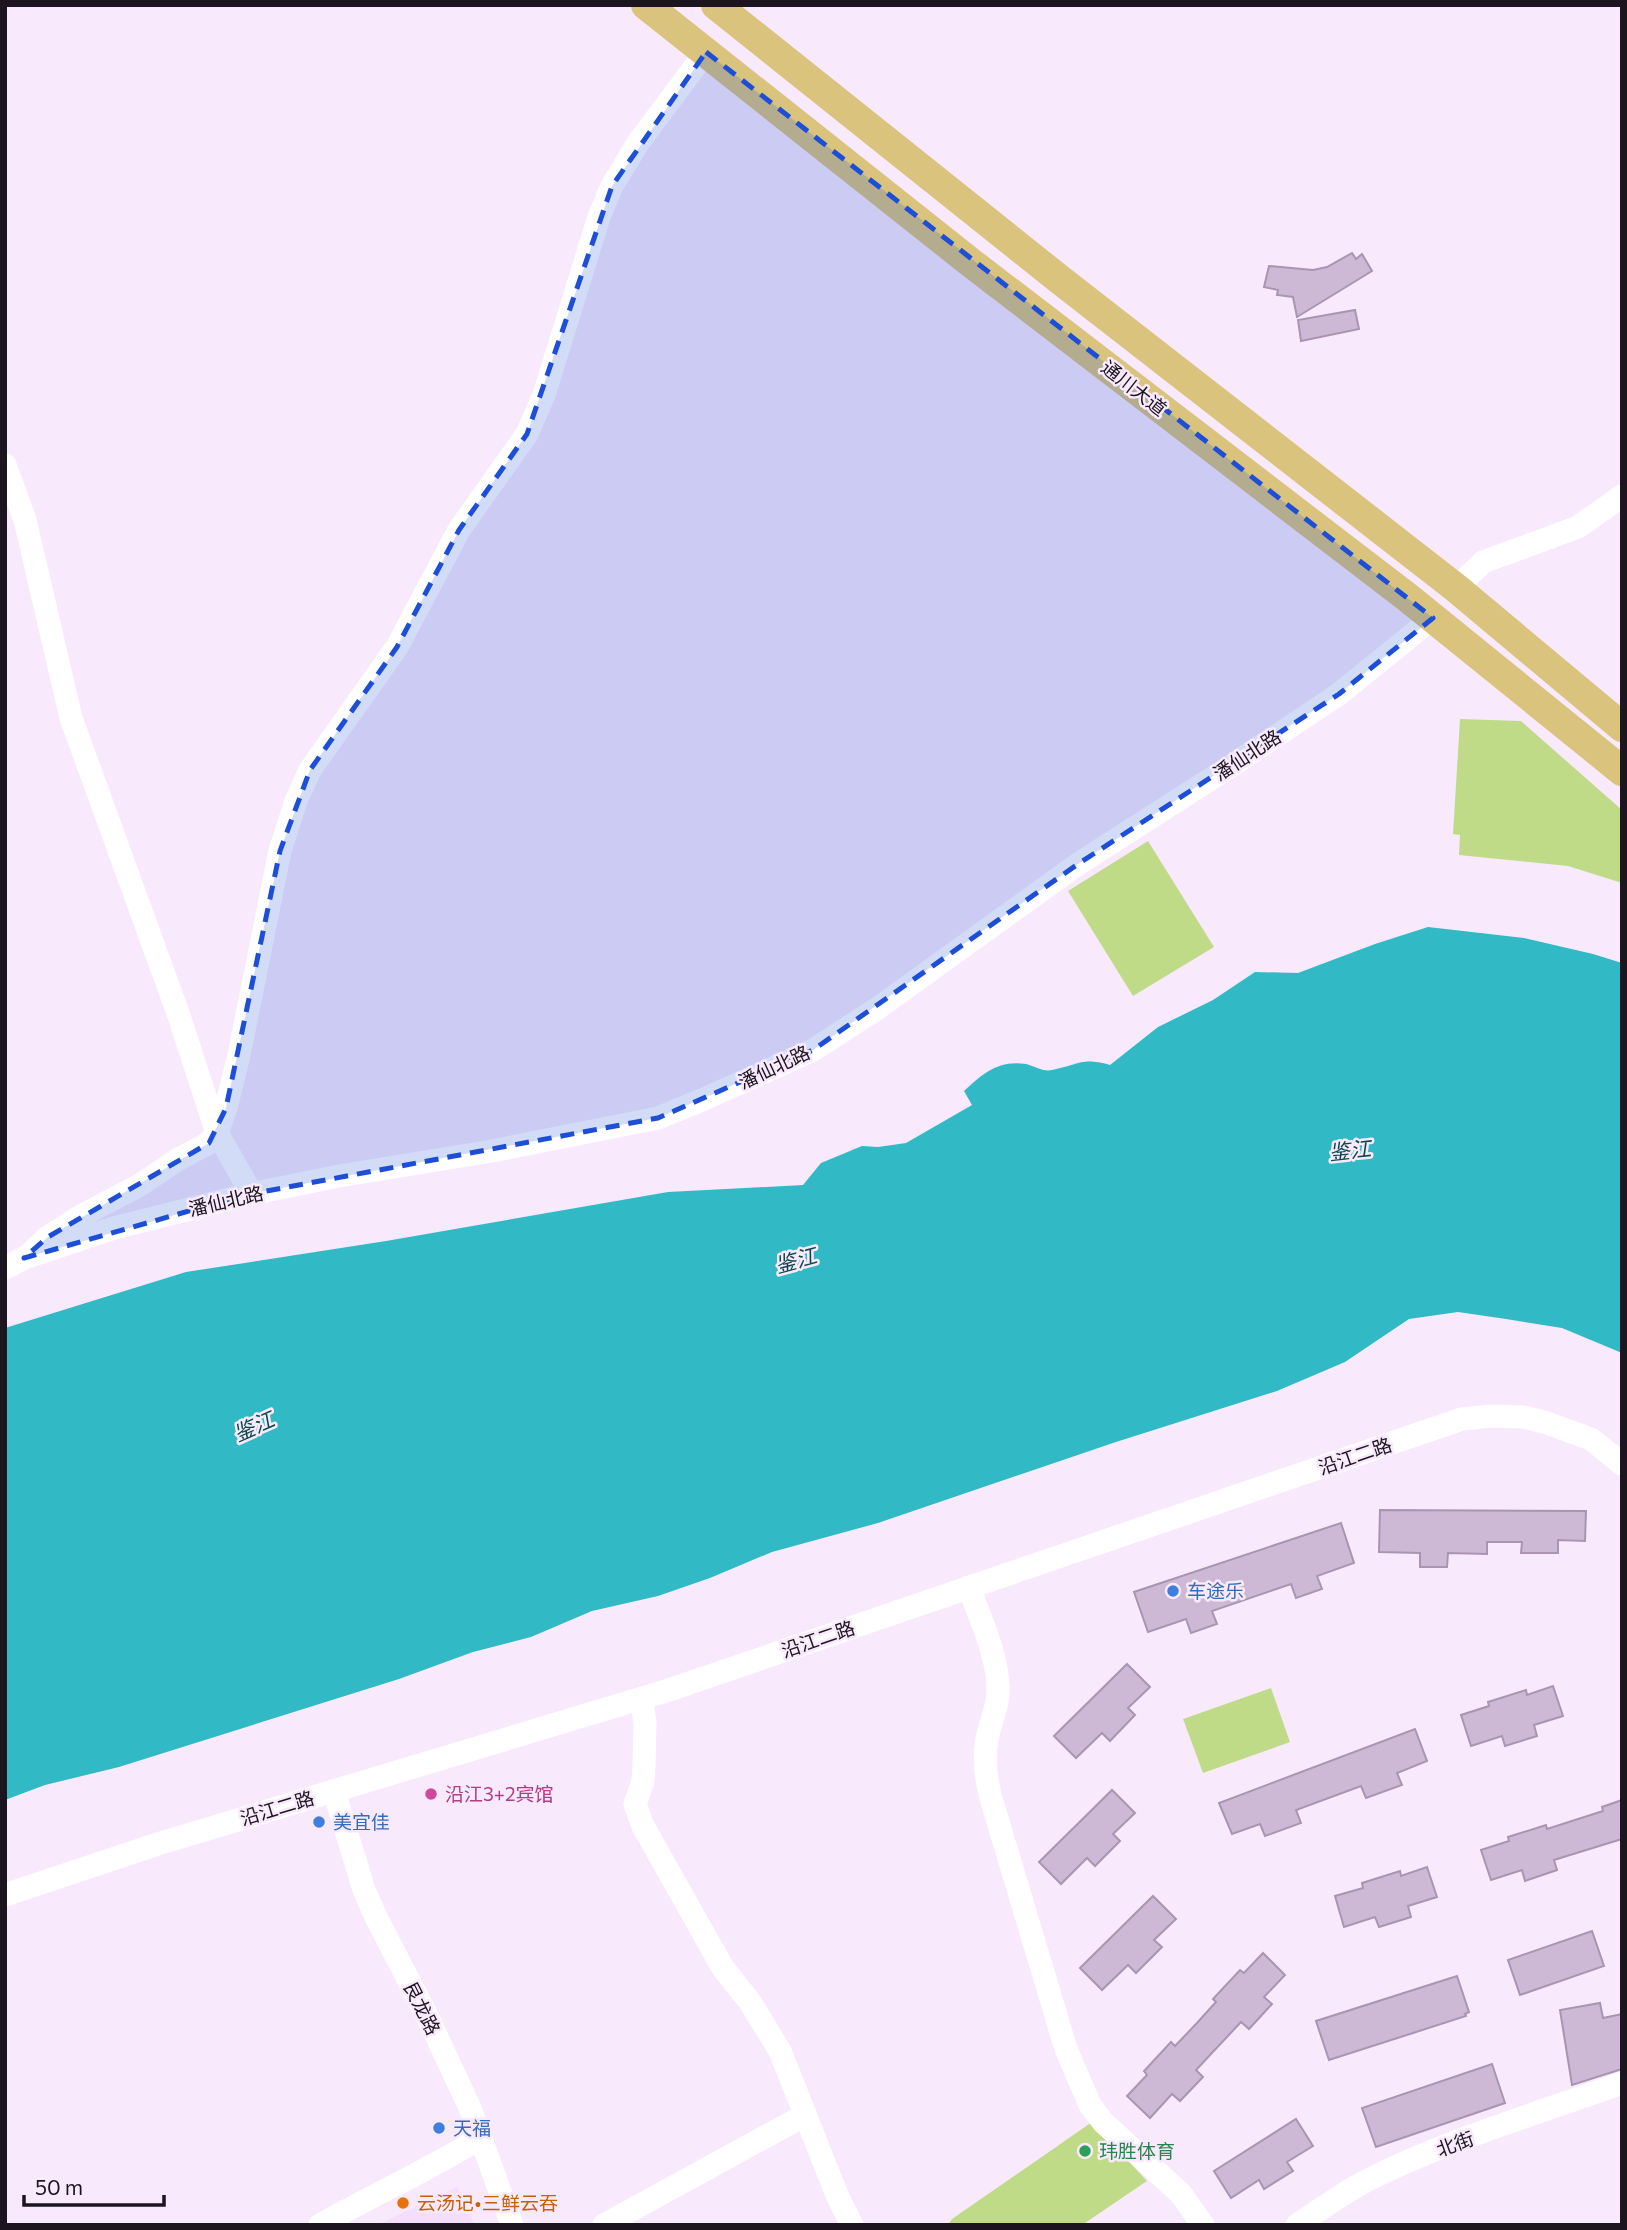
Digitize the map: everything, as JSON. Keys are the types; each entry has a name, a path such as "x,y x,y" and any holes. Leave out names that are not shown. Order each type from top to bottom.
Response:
{"main road":[{"name":"通川大道","path":"646,5 970,262 1433,618 1622,771"},
{"name":"通川大道","path":"716,5 1059,279 1456,589 1622,727"}],"street":[{"path":"15,1263 81,1216 140,1185 177,1160 209,1143 217,1133 239,1055 280,851 296,801 310,770 397,647 459,530 527,434 544,395 599,217 612,186 638,143 706,52"},
{"path":"5,465 25,520 71,718 178,1013 217,1133 252,1194"},
{"path":"1456,589 1483,562 1578,527 1622,496"},
{"name":"潘仙北路","path":"15,1263 114,1228 252,1194 658,1118 813,1050 878,1008 1078,864 1339,694 1433,618"},
{"name":"沿江二路","path":"5,1895 161,1843 642,1699 1462,1419 1522,1417 1544,1422 1591,1440 1622,1464"},
{"path":"969,1587 995,1665 998,1688 986,1744 985,1774 1066,2049 1090,2105 1102,2122 1181,2194 1203,2225"},
{"path":"642,1699 645,1742 643,1781 635,1804 642,1826 723,1968 750,2002 780,2051 836,2195 852,2225"},
{"name":"艮龙路","path":"334,1791 364,1889 455,2073 512,2225"},
{"name":"北街","path":"1297,2225 1347,2191 1399,2165 1622,2083"},
{"path":"604,2225 805,2115"},
{"path":"320,2225 362,2201 443,2162 480,2138"}],"highlighted area":[{"path":"706,52 1433,618 1339,694 1078,864 813,1050 658,1118 245,1195 24,1258 48,1237 209,1143 226,1108 280,851 310,770 397,647 459,530 527,434 612,186"}],"shaded area":[{"path":"457,2187 475,2225 377,2225"}],"green space":[{"path":"1460,719 1521,721 1622,810 1622,883 1568,866 1459,855 1460,835 1453,834"},
{"path":"1148,841 1214,947 1133,996 1068,891"},
{"path":"1271,1688 1290,1742 1203,1773 1183,1719"},
{"name":"玮胜体育","path":"1092,2122 1147,2181 1082,2225 948,2225 952,2219"}],"water":[{"name":"鉴江","path":"1428,927 1524,938 1622,963 1622,1353 1562,1328 1506,1319 1458,1312 1409,1319 1345,1362 1277,1391 1116,1442 878,1523 772,1552 658,1596 592,1611 531,1637 473,1652 399,1679 119,1767 45,1785 5,1800 5,1328 186,1272 386,1241 668,1192 803,1185 821,1163 862,1146 906,1143 972,1105 964,1091 984,1074 999,1066 1016,1063 1049,1070 1086,1062 1110,1065 1158,1027 1213,1000 1255,972 1298,973"}],"building":[{"path":"1352,253 1356,259 1362,254 1372,271 1297,317 1293,297 1277,295 1278,290 1264,287 1269,266 1313,270 1327,267"},
{"path":"1355,310 1359,329 1301,341 1298,320"},
{"path":"1380,1510 1586,1511 1585,1541 1558,1540 1558,1553 1521,1553 1522,1542 1487,1542 1487,1554 1448,1553 1447,1567 1420,1567 1420,1553 1379,1552"},
{"path":"1341,1523 1354,1563 1317,1576 1322,1589 1296,1598 1291,1584 1212,1611 1217,1624 1191,1633 1186,1619 1148,1632 1134,1592"},
{"path":"1127,1664 1150,1687 1128,1708 1135,1715 1110,1741 1102,1733 1076,1758 1054,1736"},
{"path":"1553,1686 1563,1716 1534,1725 1537,1736 1505,1746 1502,1736 1471,1746 1461,1715 1489,1706 1488,1702 1526,1690 1527,1695"},
{"path":"1415,1729 1427,1761 1397,1773 1402,1785 1366,1798 1361,1786 1296,1810 1301,1823 1265,1836 1260,1824 1232,1834 1219,1803"},
{"path":"1112,1790 1135,1813 1113,1834 1120,1841 1095,1866 1087,1858 1061,1884 1039,1862"},
{"path":"1622,1800 1622,1839 1554,1860 1557,1870 1525,1881 1522,1870 1491,1880 1481,1850 1509,1841 1508,1837 1546,1825 1547,1829 1603,1811 1602,1807"},
{"path":"1427,1867 1437,1897 1408,1906 1411,1917 1379,1927 1375,1917 1344,1927 1335,1896 1363,1888 1362,1883 1400,1871 1401,1876"},
{"path":"1153,1896 1176,1919 1154,1940 1162,1947 1136,1973 1128,1965 1102,1990 1080,1968"},
{"path":"1592,1931 1604,1966 1520,1995 1508,1960"},
{"path":"1263,1953 1285,1975 1264,1997 1272,2004 1249,2029 1241,2022 1196,2070 1203,2077 1180,2101 1172,2094 1150,2118 1127,2096 1147,2075 1144,2071 1171,2042 1175,2046 1196,2024 1216,2002 1213,1999 1240,1970 1244,1973"},
{"path":"1457,1976 1469,2012 1466,2016 1329,2060 1316,2021"},
{"path":"1600,2003 1603,2018 1622,2014 1622,2069 1572,2085 1560,2010"},
{"path":"1492,2064 1505,2103 1376,2147 1362,2108"},
{"path":"1296,2119 1313,2146 1287,2162 1293,2171 1264,2189 1259,2180 1231,2198 1214,2171"}],"place":[{"name":"车途乐","path":"1173,1591"},
{"name":"沿江3+2宾馆","path":"431,1794"},
{"name":"美宜佳","path":"319,1822"},
{"name":"天福","path":"439,2128"},
{"name":"玮胜体育","path":"1085,2151"},
{"name":"云汤记•三鲜云吞","path":"403,2203"}]}
